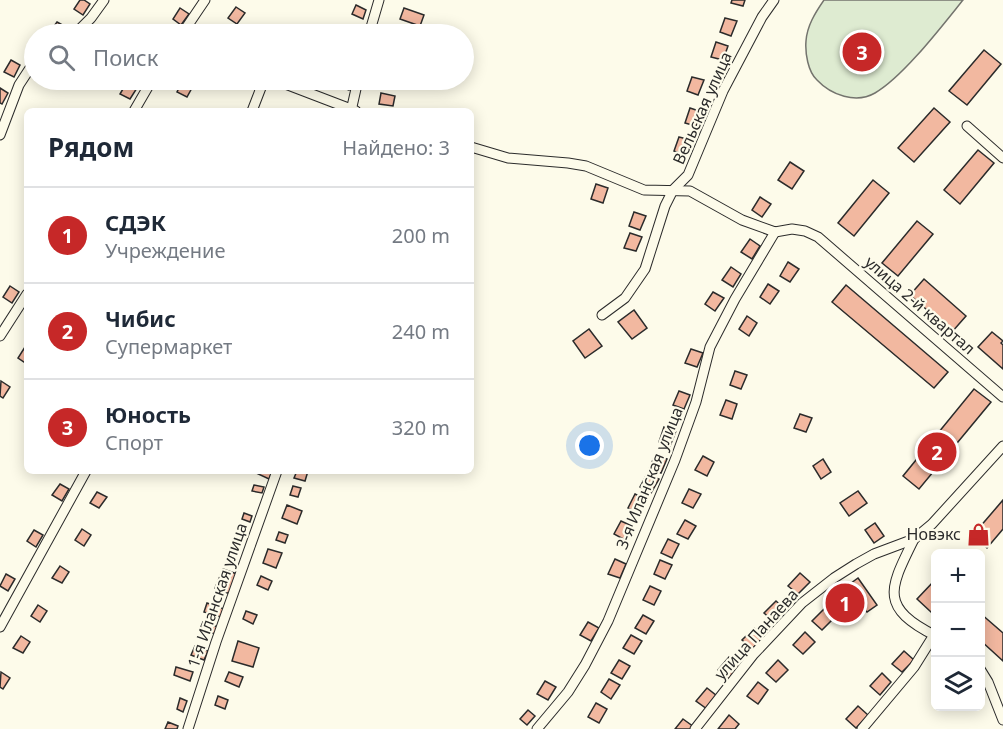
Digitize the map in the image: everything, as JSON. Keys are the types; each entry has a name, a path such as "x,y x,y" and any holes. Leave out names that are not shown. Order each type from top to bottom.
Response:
{"street":[{"path":"86,24 104,0"},
{"path":"190,24 205,0"},
{"path":"372,24 379,0"},
{"name":"Вельская улица","path":"602,315 626,298 645,269 665,206 673,190 688,175 723,91 762,17 774,0"},
{"path":"0,135 24,78"},
{"path":"136,108 146,90"},
{"path":"253,108 260,90"},
{"path":"301,90 348,108"},
{"path":"353,108 356,90"},
{"path":"967,126 1003,158"},
{"path":"474,148 508,158 586,166 644,190 690,191 742,220 775,232"},
{"name":"улица 2-й квартал","path":"775,232 792,229 805,231 818,237 1003,397"},
{"name":"3-я Иланская улица","path":"537,729 568,692 608,621 675,460 696,402 710,347 735,299 775,232"},
{"path":"0,336 24,299"},
{"path":"931,634 909,620 900,611 893,596 897,574 914,539 932,524 1003,446"},
{"path":"0,627 84,474"},
{"name":"1-я Иланская улица","path":"188,729 216,642 276,474"},
{"name":"улица Панаева","path":"695,729 753,655 802,603 856,564 888,548 914,539"},
{"path":"862,729 914,667 931,642"},
{"path":"985,676 1003,720"}],"green space":[{"path":"824,0 963,0 898,75 875,93 852,98 829,90 814,77 809,67 806,51 808,30"}],"building":[{"path":"80,0 90,4 83,15 74,9"},
{"path":"732,0 745,0 743,6 731,3"},
{"path":"356,5 366,10 363,19 352,14"},
{"path":"236,7 245,13 237,24 228,18"},
{"path":"180,8 189,14 182,24 173,19"},
{"path":"404,8 424,15 421,24 400,19"},
{"path":"725,18 737,21 731,36 720,32"},
{"path":"716,42 728,46 723,60 711,57"},
{"path":"984,50 1001,64 967,105 949,91"},
{"path":"11,60 20,65 14,77 4,72"},
{"path":"692,77 704,80 698,95 687,91"},
{"path":"0,88 8,93 2,104 0,103"},
{"path":"122,90 136,90 130,99 120,94"},
{"path":"178,90 191,90 187,97 177,92"},
{"path":"381,93 395,96 393,106 379,104"},
{"path":"690,108 702,112 696,126 685,123"},
{"path":"934,108 950,122 914,162 898,148"},
{"path":"679,137 691,140 685,155 674,151"},
{"path":"978,150 994,163 960,204 944,190"},
{"path":"790,162 804,171 792,189 778,180"},
{"path":"873,180 889,193 854,236 838,223"},
{"path":"596,184 608,188 603,203 591,199"},
{"path":"760,197 771,204 762,217 752,210"},
{"path":"634,212 646,216 640,230 629,226"},
{"path":"917,221 933,234 898,276 882,263"},
{"path":"630,233 642,237 636,251 624,248"},
{"path":"750,239 760,246 752,259 741,252"},
{"path":"788,262 799,269 790,282 780,276"},
{"path":"731,267 741,274 733,287 722,280"},
{"path":"924,279 966,316 952,332 910,295"},
{"path":"768,284 779,291 770,304 760,297"},
{"path":"846,285 948,372 934,388 832,302"},
{"path":"10,286 19,292 12,303 3,297"},
{"path":"713,292 724,298 715,311 705,304"},
{"path":"634,310 647,328 632,339 618,322"},
{"path":"747,316 757,323 749,336 739,329"},
{"path":"589,329 602,346 585,358 573,341"},
{"path":"992,332 1003,341 1001,343 1003,345 1003,369 978,347"},
{"path":"24,349 24,362 18,358"},
{"path":"691,349 703,353 697,367 685,363"},
{"path":"735,371 747,375 741,389 730,385"},
{"path":"1,381 10,387 3,398 0,396"},
{"path":"974,389 991,402 919,489 903,476"},
{"path":"679,391 690,395 684,409 673,405"},
{"path":"726,400 737,404 732,419 720,415"},
{"path":"800,414 812,418 806,432 794,428"},
{"path":"664,427 676,431 670,446 659,442"},
{"path":"655,455 667,459 661,473 649,469"},
{"path":"703,456 714,462 707,476 695,470"},
{"path":"823,459 831,472 821,479 813,466"},
{"path":"258,474 271,474 269,479"},
{"path":"296,474 307,474 305,481 294,478"},
{"path":"647,474 659,479 651,493 640,487"},
{"path":"60,484 69,489 62,501 52,495"},
{"path":"254,485 264,487 262,493 252,491"},
{"path":"293,486 301,488 298,497 290,495"},
{"path":"689,489 701,494 693,508 682,503"},
{"path":"858,491 867,503 849,516 840,503"},
{"path":"97,492 107,497 99,508 90,503"},
{"path":"635,494 646,500 639,514 628,508"},
{"path":"1003,500 1003,529 987,548 973,535"},
{"path":"287,505 302,511 297,524 282,518"},
{"path":"244,513 252,516 250,522 242,519"},
{"path":"685,520 696,526 688,539 677,534"},
{"path":"621,521 632,526 625,540 614,534"},
{"path":"875,523 884,536 874,543 865,530"},
{"path":"82,529 91,535 84,546 75,540"},
{"path":"34,530 43,535 36,547 27,541"},
{"path":"279,532 288,535 285,543 276,540"},
{"path":"236,533 243,536 240,545 233,542"},
{"path":"668,539 679,544 672,558 661,553"},
{"path":"268,549 282,553 276,568 263,563"},
{"path":"615,559 626,564 620,578 608,574"},
{"path":"660,560 672,565 665,579 654,574"},
{"path":"60,566 69,572 62,583 52,578"},
{"path":"223,569 237,574 230,594 215,588"},
{"path":"800,573 810,582 798,594 788,586"},
{"path":"6,574 15,579 8,591 0,586"},
{"path":"261,576 272,581 268,590 257,585"},
{"path":"858,578 877,605 867,612 843,589"},
{"path":"931,584 931,612 917,599"},
{"path":"650,586 661,591 654,605 643,600"},
{"path":"776,601 786,610 774,622 764,613"},
{"path":"207,603 224,609 221,617 204,612"},
{"path":"38,605 47,611 40,622 31,616"},
{"path":"824,609 834,618 822,630 812,621"},
{"path":"246,611 257,615 253,624 243,619"},
{"path":"643,615 654,621 646,634 635,628"},
{"path":"985,617 1003,633 1003,661 985,645"},
{"path":"203,622 218,627 215,634 200,629"},
{"path":"588,622 599,628 591,641 580,635"},
{"path":"754,628 764,637 752,649 742,640"},
{"path":"805,632 815,642 803,654 793,645"},
{"path":"631,635 642,641 634,654 623,648"},
{"path":"21,636 30,642 23,653 13,648"},
{"path":"238,641 259,648 253,667 232,661"},
{"path":"195,646 208,651 204,660 191,655"},
{"path":"904,651 914,660 902,672 892,664"},
{"path":"729,657 740,665 729,679 718,670"},
{"path":"619,660 630,666 622,679 611,673"},
{"path":"778,660 788,670 776,682 766,673"},
{"path":"176,667 193,672 190,681 174,675"},
{"path":"1,672 10,678 3,689 0,687"},
{"path":"229,672 243,677 239,687 225,681"},
{"path":"882,673 891,682 880,695 870,686"},
{"path":"609,679 620,685 611,699 601,692"},
{"path":"545,681 556,687 548,700 537,694"},
{"path":"758,682 768,690 758,704 747,696"},
{"path":"707,688 717,696 707,709 696,701"},
{"path":"218,696 228,700 225,709 215,705"},
{"path":"180,698 187,701 183,712 177,709"},
{"path":"596,703 607,709 599,723 588,717"},
{"path":"858,706 868,715 856,728 846,719"},
{"path":"528,710 535,716 527,725 520,719"},
{"path":"729,715 739,724 735,729 718,729"},
{"path":"683,719 694,727 693,729 675,729"},
{"path":"168,722 178,726 177,729 165,729"}],"place":[{"name":"Юность","path":"862,52"},
{"name":"Чибис","path":"937,452"},
{"name":"Новэкс","path":"979,534"},
{"name":"СДЭК","path":"845,603"}]}
